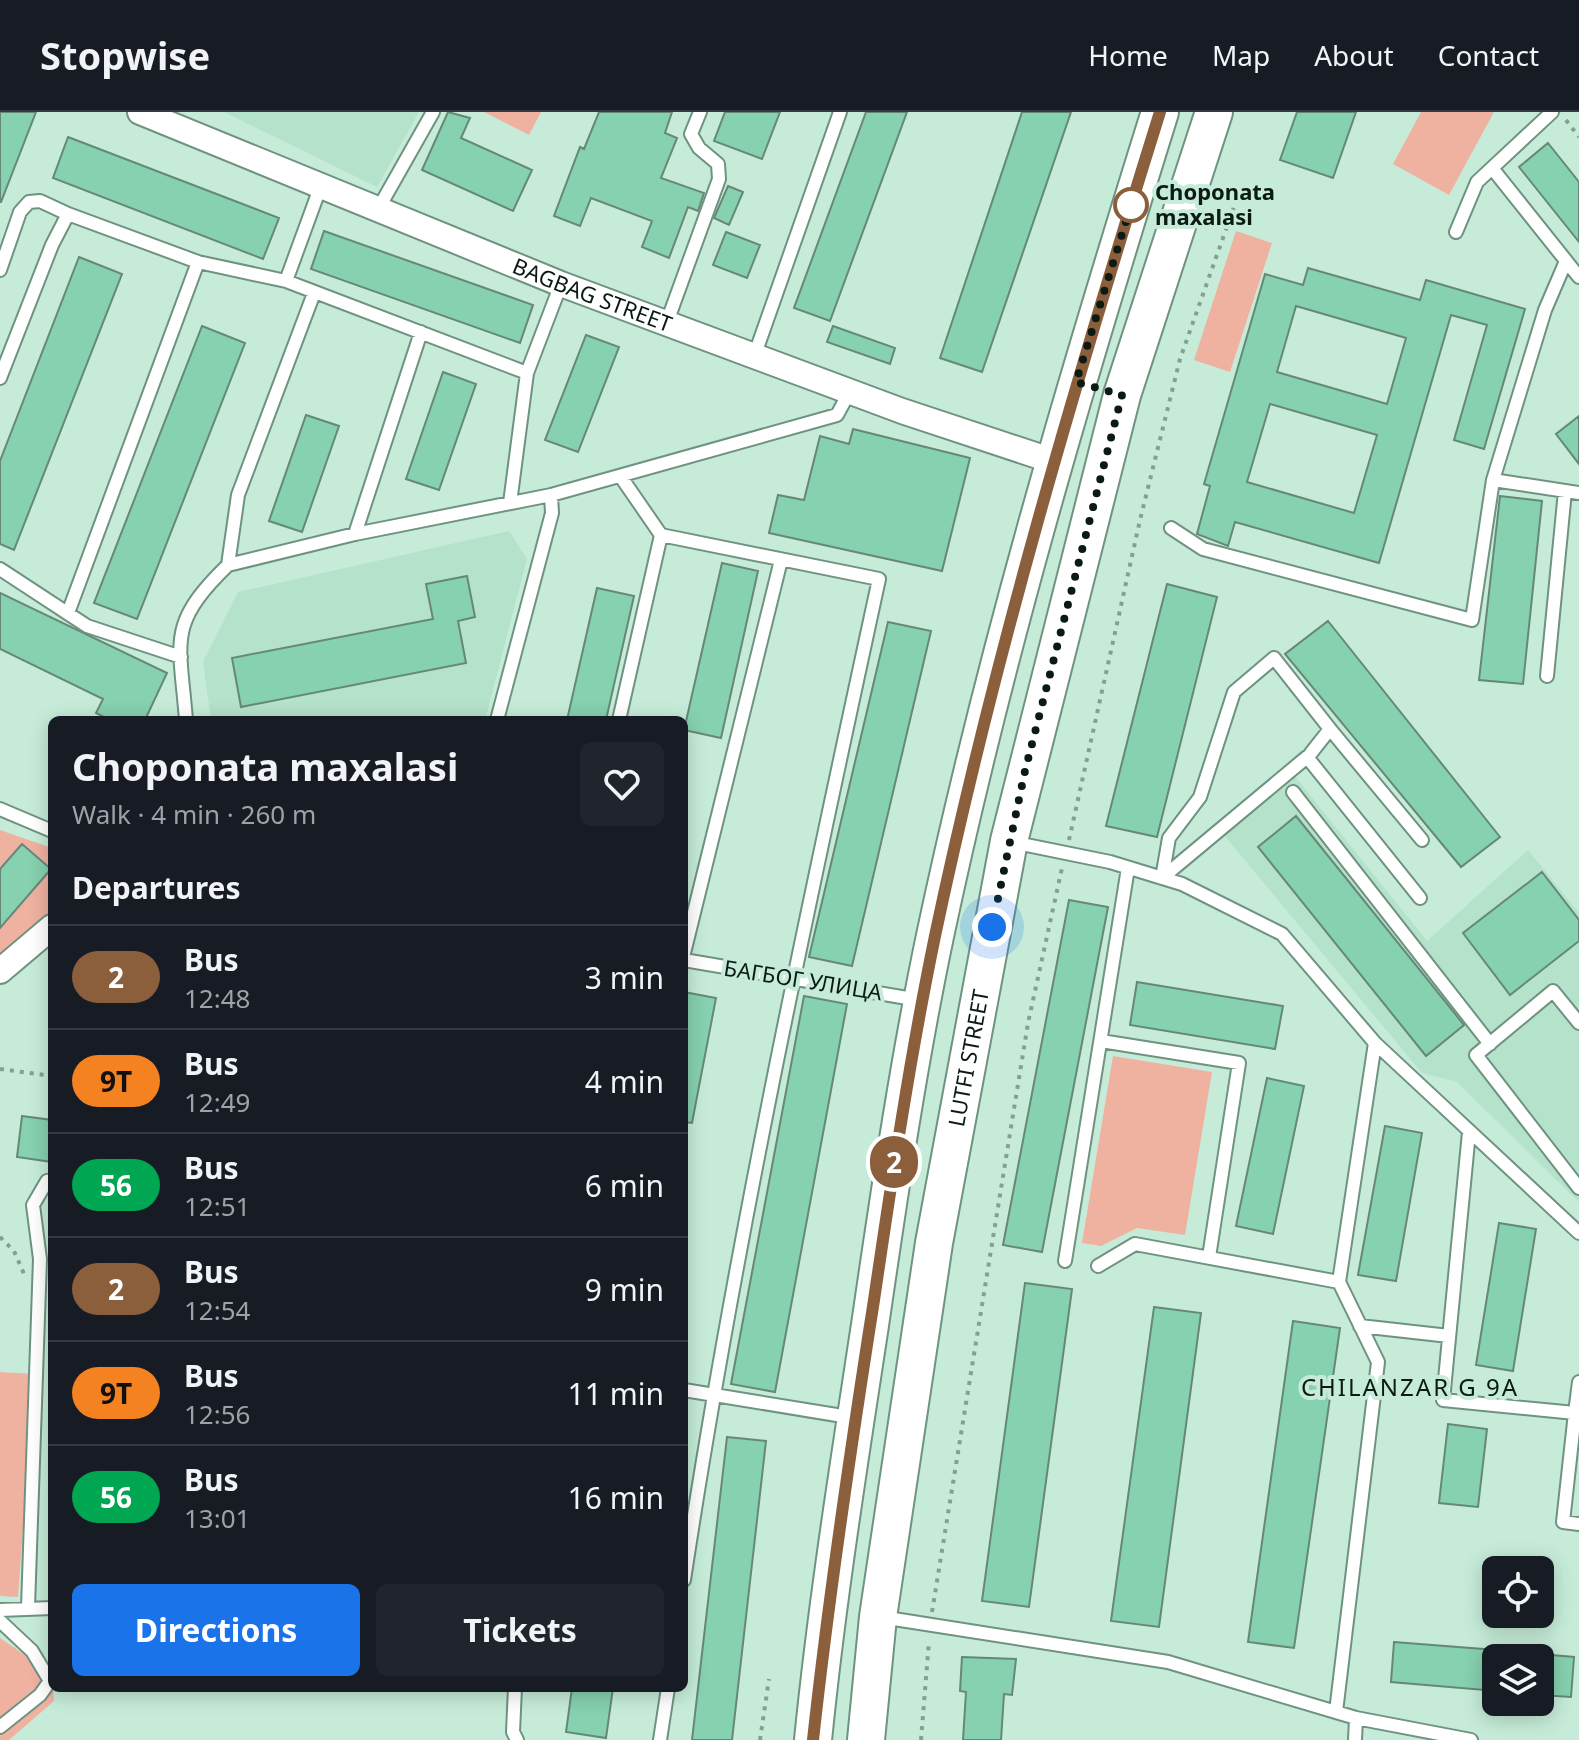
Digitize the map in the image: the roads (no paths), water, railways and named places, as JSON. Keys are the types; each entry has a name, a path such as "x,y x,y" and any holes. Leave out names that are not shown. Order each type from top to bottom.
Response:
{"main road":[{"path":"813,1740 820,1668 856,1418 922,1001 994,687 1053,461 1160,112"},
{"name":"LUTFI STREET","path":"866,1740 878,1617 934,1243 1009,841 1122,395 1214,112"},
{"path":"1076,382 1122,395"},
{"path":"820,1668 871,1674"}],"street":[{"name":"BAGBAG STREET","path":"140,112 561,284 850,391 1053,461"},
{"path":"0,971 48,930"}],"lane":[{"path":"377,211 433,112"},
{"path":"667,322 719,179 718,164 699,148 691,134 700,112"},
{"path":"755,354 840,112"},
{"path":"1456,232 1477,182 1552,112"},
{"path":"1492,168 1579,277"},
{"path":"286,281 320,188"},
{"path":"0,270 20,212 29,202 40,201 198,262 286,281 527,373"},
{"path":"0,378 52,245 68,214"},
{"path":"1171,528 1203,549 1472,620 1493,480 1545,310 1566,261"},
{"path":"68,613 198,262"},
{"path":"510,503 527,373 561,284"},
{"path":"228,565 238,495 314,293"},
{"path":"355,534 421,332"},
{"path":"186,716 181,657 184,617 197,597 228,565 355,534 551,495 621,477 837,415 850,391"},
{"path":"621,477 661,535 879,579 792,979 712,1394 688,1553"},
{"path":"1493,480 1579,493"},
{"path":"1547,676 1565,491"},
{"path":"498,716 552,513 551,495"},
{"path":"620,716 661,535"},
{"path":"688,937 781,560"},
{"path":"0,569 87,626 181,657"},
{"path":"1162,878 1169,838 1200,797 1234,692 1274,658 1422,840"},
{"path":"1311,753 1330,729"},
{"path":"1162,878 1307,757 1420,898"},
{"path":"1293,792 1490,1044"},
{"path":"0,809 48,829"},
{"path":"1009,841 1066,852 1162,878 1229,906 1282,934 1375,1043 1579,1233"},
{"path":"1065,1261 1128,868"},
{"name":"БАГБОГ УЛИЦА","path":"688,961 922,1001"},
{"path":"1579,1023 1553,991 1476,1055 1579,1188"},
{"path":"1101,1041 1239,1063 1209,1257"},
{"path":"1336,1712 1378,1362 1339,1282 1375,1043"},
{"path":"1469,1132 1443,1400 1575,1413"},
{"path":"28,1607 39,1305 46,1260 33,1205 48,1181"},
{"path":"1098,1266 1135,1244 1339,1282"},
{"path":"1360,1326 1449,1336"},
{"path":"1579,1382 1563,1522 1579,1524"},
{"path":"688,1391 856,1418"},
{"path":"0,1610 48,1608"},
{"path":"878,1617 1168,1662 1356,1718 1471,1740"},
{"path":"0,1621 5,1634 32,1651 48,1678"},
{"path":"0,1727 40,1695 48,1684"},
{"path":"515,1692 513,1732 517,1740"},
{"path":"660,1740 667,1692"},
{"path":"1355,1740 1356,1718"}],"place":[{"name":"Choponata maxalasi","path":"1131,205"}],"district":[{"name":"CHILANZAR G 9A","path":"1410,1388"}]}
